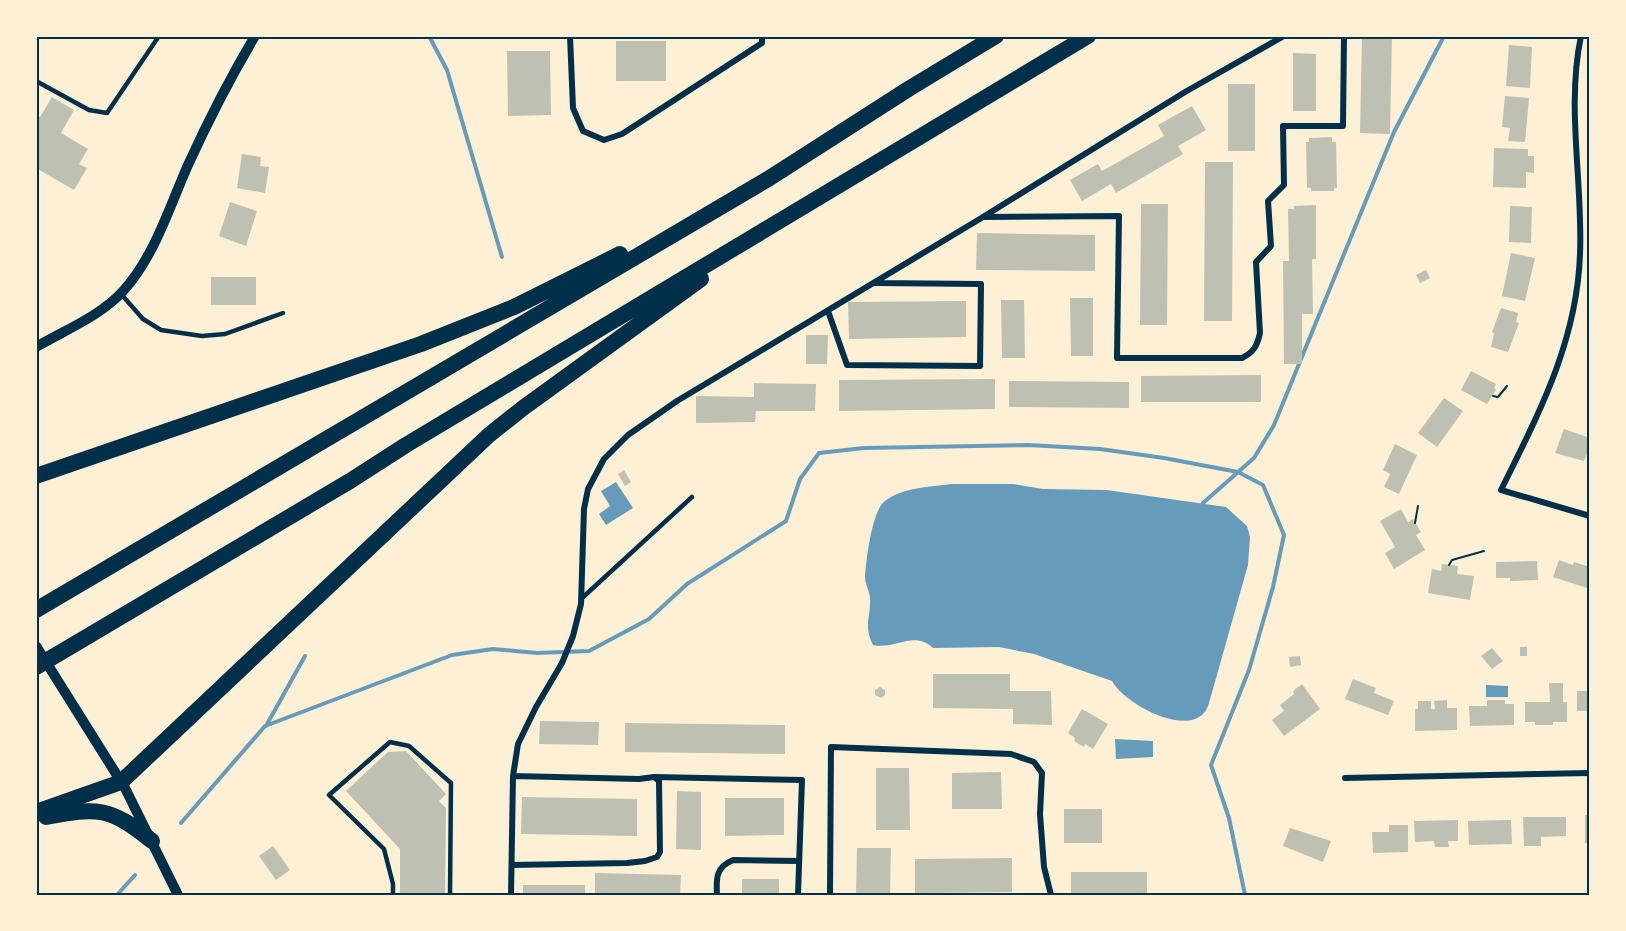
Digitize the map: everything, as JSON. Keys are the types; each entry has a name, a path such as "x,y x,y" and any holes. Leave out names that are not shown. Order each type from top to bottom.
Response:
{"highway":[{"path":"36,610 768,179 996,36"},
{"path":"36,668 1088,36"},
{"path":"36,476 421,344 514,307 768,179"},
{"path":"36,812 122,782 489,435 794,212"},
{"path":"36,818 83,810 95,811 129,822 152,841"}],"street":[{"path":"36,347 103,309 138,272 150,253 225,88 255,36"},
{"path":"570,36 573,108 583,131 604,140 622,134 762,43 762,36"},
{"path":"511,895 513,776 518,744 536,707 562,663 573,636 581,599 584,509 588,489 604,459 628,435 677,401 828,312 1185,92 1284,36"},
{"path":"983,217 1119,216 1117,358 1242,358 1252,353 1258,344 1260,333 1256,262 1271,246 1268,201 1284,185 1283,126 1343,126 1344,36"},
{"path":"1581,36 1575,87 1581,251 1575,309 1559,364 1534,424 1502,489 1590,516"},
{"path":"828,312 847,365 980,366 981,284 874,283"},
{"path":"36,646 122,782 175,893"},
{"path":"831,895 831,747 1011,754 1034,762 1042,773 1040,814 1044,867 1051,895"},
{"path":"1344,778 1590,773"},
{"path":"513,776 802,780 798,895"},
{"path":"512,865 627,863 657,857 660,852 659,781 654,777"},
{"path":"717,895 719,870 733,860 799,861"}],"lane":[{"path":"36,81 89,110 107,113 159,36"},
{"path":"120,293 143,319 161,330 202,336 225,334 283,313"},
{"path":"581,599 692,497"},
{"path":"393,895 393,884 384,849 329,795 390,742 409,747 451,783 450,895"}],"path":[{"path":"1493,396 1498,397 1507,386"},
{"path":"1415,523 1418,506"},
{"path":"1449,565 1452,560 1484,551"}],"water":[{"path":"616,482 633,508 606,525 599,514 610,506 601,491"},
{"path":"952,484 1013,484 1043,489 1107,490 1226,507 1247,526 1250,537 1248,565 1209,703 1203,714 1194,720 1168,719 1141,707 1118,690 1112,681 1034,654 999,647 933,648 926,643 912,640 889,645 873,645 868,632 870,599 865,577 870,536 880,506 892,496 908,490"},
{"path":"1486,685 1508,686 1508,697 1486,697"},
{"path":"1115,739 1153,741 1153,757 1116,759"}],"building":[{"path":"1362,36 1392,36 1390,134 1360,133"},
{"path":"616,41 666,41 666,81 616,81"},
{"path":"1509,45 1532,47 1530,88 1506,86"},
{"path":"507,51 550,51 551,115 508,116"},
{"path":"1293,53 1316,54 1316,111 1293,111"},
{"path":"1228,84 1255,84 1255,151 1228,151"},
{"path":"1505,96 1529,98 1525,142 1508,141 1510,128 1502,127"},
{"path":"52,97 74,110 61,133 88,149 79,164 87,168 74,190 36,168 36,115 40,117"},
{"path":"1192,106 1206,130 1178,146 1183,154 1116,193 1111,184 1082,201 1070,180 1098,164 1102,171 1164,136 1158,125"},
{"path":"1332,137 1332,142 1336,142 1337,188 1334,188 1334,191 1311,191 1311,188 1307,188 1306,142 1309,142 1309,138"},
{"path":"1494,148 1528,149 1528,156 1534,156 1534,173 1526,172 1526,188 1493,187"},
{"path":"242,154 261,157 260,166 269,167 265,193 237,188"},
{"path":"1205,162 1233,162 1232,321 1204,321"},
{"path":"230,202 257,211 246,246 219,236"},
{"path":"1141,204 1168,204 1167,325 1140,325"},
{"path":"1316,205 1316,259 1312,259 1313,314 1302,314 1302,364 1284,364 1283,261 1289,261 1288,209 1294,209 1294,206"},
{"path":"1510,206 1532,207 1531,243 1509,242"},
{"path":"977,233 1095,235 1095,271 976,270"},
{"path":"1511,253 1535,258 1525,301 1502,296"},
{"path":"1426,270 1430,278 1420,283 1416,275"},
{"path":"211,277 256,277 256,305 211,305"},
{"path":"1070,298 1093,298 1093,356 1071,356"},
{"path":"1001,300 1024,300 1025,358 1002,358"},
{"path":"966,301 966,337 849,339 848,302"},
{"path":"1501,308 1518,313 1516,322 1519,323 1508,352 1491,347 1494,334 1492,332"},
{"path":"806,335 828,335 827,364 806,364"},
{"path":"1471,371 1496,384 1494,388 1496,390 1487,404 1461,390"},
{"path":"1261,375 1261,402 1141,402 1141,376"},
{"path":"995,379 995,409 839,411 839,380"},
{"path":"1009,381 1129,382 1129,408 1009,407"},
{"path":"754,383 816,384 815,411 756,411 755,422 696,423 696,396 754,397"},
{"path":"1444,398 1463,411 1437,447 1418,433"},
{"path":"1564,429 1590,438 1590,455 1587,454 1584,461 1555,453"},
{"path":"1395,444 1417,455 1399,494 1384,487 1390,474 1383,470"},
{"path":"624,470 631,482 625,486 618,474"},
{"path":"1401,509 1408,522 1413,519 1421,532 1416,535 1425,550 1394,569 1385,553 1395,547 1380,521"},
{"path":"1559,560 1590,567 1590,589 1553,577"},
{"path":"1537,561 1538,580 1510,581 1510,578 1496,578 1496,562"},
{"path":"1442,564 1458,566 1457,574 1474,576 1470,600 1428,593 1432,569 1441,571"},
{"path":"1520,647 1527,647 1527,656 1520,656"},
{"path":"1492,648 1503,661 1492,669 1481,656"},
{"path":"1300,656 1301,665 1290,667 1289,657"},
{"path":"933,674 1010,674 1010,691 1051,691 1052,725 1013,724 1013,709 933,708"},
{"path":"1353,679 1376,688 1374,693 1394,701 1388,715 1345,699"},
{"path":"1549,683 1563,683 1563,702 1567,702 1567,722 1535,725 1535,722 1525,722 1525,702 1550,702"},
{"path":"1302,684 1320,709 1284,736 1272,720 1284,711 1280,705"},
{"path":"880,687 885,690 885,695 881,698 875,695 875,690"},
{"path":"1577,691 1590,691 1590,711 1577,711"},
{"path":"1447,700 1447,708 1457,708 1457,730 1415,731 1415,709 1418,709 1418,701 1431,701 1431,709 1435,709 1434,701"},
{"path":"1487,700 1505,700 1505,704 1514,704 1514,725 1470,726 1469,706 1487,706"},
{"path":"1082,709 1108,724 1093,749 1074,741 1075,738 1068,733"},
{"path":"540,721 599,722 598,745 539,744"},
{"path":"625,723 785,725 785,754 625,752"},
{"path":"406,751 446,794 439,801 446,808 445,895 400,895 400,849 346,791 388,752"},
{"path":"876,768 909,768 910,830 876,830"},
{"path":"1001,772 1002,809 952,809 952,773"},
{"path":"677,791 701,792 701,850 676,849"},
{"path":"522,797 637,799 637,836 521,834"},
{"path":"725,798 784,798 784,835 725,836"},
{"path":"1064,809 1102,809 1102,843 1064,843"},
{"path":"1585,815 1590,815 1590,843 1585,843"},
{"path":"1523,817 1566,817 1566,836 1541,837 1541,846 1524,846"},
{"path":"1458,820 1458,841 1448,841 1449,847 1435,847 1434,841 1415,842 1414,821"},
{"path":"1511,820 1512,844 1469,845 1468,821"},
{"path":"1389,825 1408,825 1408,852 1373,853 1372,832 1389,832"},
{"path":"1290,828 1331,841 1323,862 1283,846"},
{"path":"273,846 290,870 276,880 259,856"},
{"path":"857,848 891,848 890,895 856,895"},
{"path":"1012,858 1012,892 915,893 915,859"},
{"path":"1071,872 1147,872 1147,895 1071,895"},
{"path":"595,873 681,875 680,895 595,895"},
{"path":"742,879 779,879 779,895 742,895"},
{"path":"523,885 585,885 585,895 523,895"}],"waterway":[{"path":"429,36 447,70 502,257"},
{"path":"1203,503 1254,458 1274,425 1394,132 1444,36"},
{"path":"181,823 265,726 452,655 493,649 537,653 589,651 649,619 687,584 786,521 800,479 819,453 864,448 1028,445 1100,449 1238,472 1263,485 1284,535 1273,587 1249,670 1211,765 1229,818 1245,895"},
{"path":"266,726 305,656"},
{"path":"117,895 135,875"}]}
